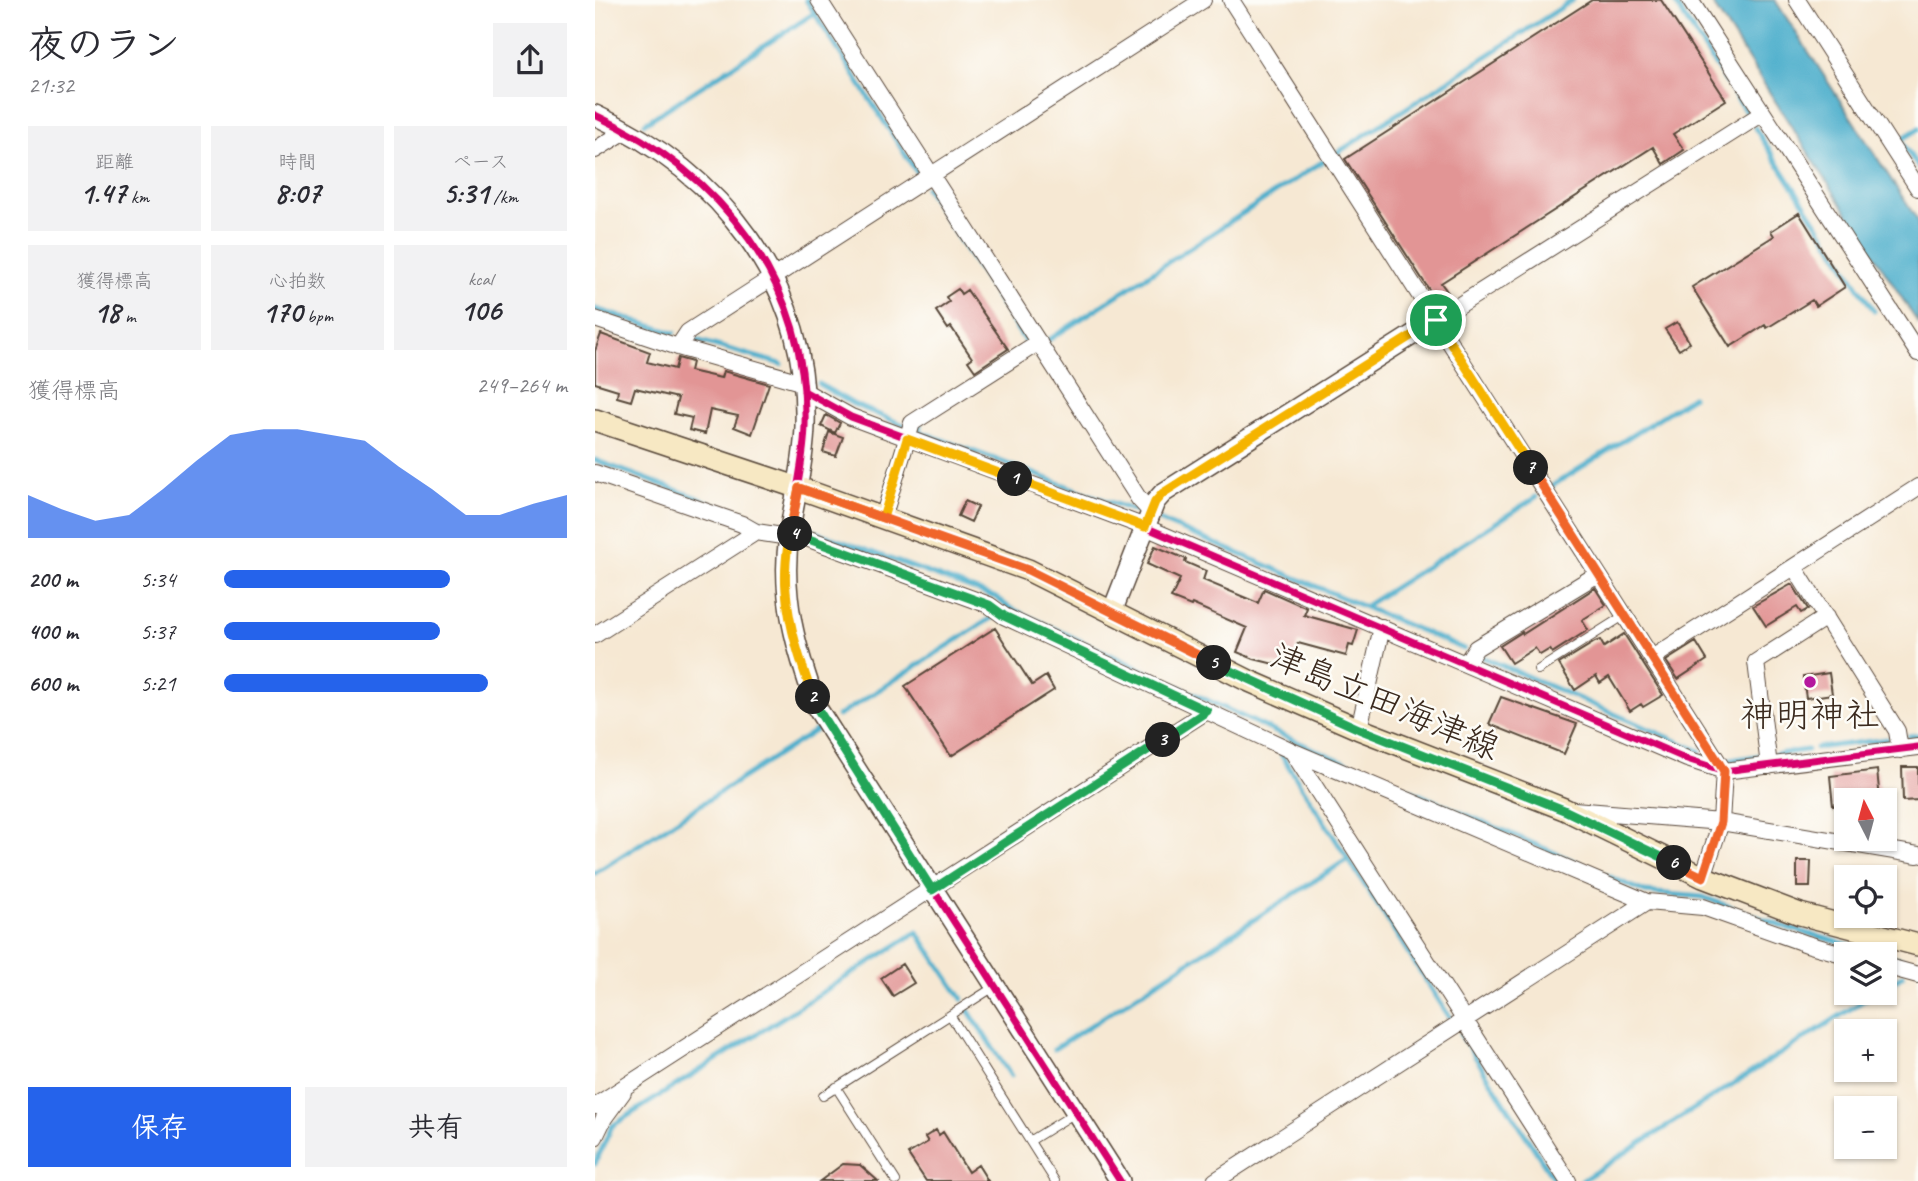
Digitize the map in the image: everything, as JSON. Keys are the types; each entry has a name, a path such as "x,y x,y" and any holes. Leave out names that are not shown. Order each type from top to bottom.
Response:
{"main road":[{"name":"津島立田海津線","path":"595,420 799,488 1028,570 1247,680 1359,729 1564,810 1703,877 1800,914 1918,945"}],"street":[{"path":"818,0 1139,499 1148,520"},
{"path":"678,347 688,332 1203,0"},
{"path":"1231,0 1724,771 1721,822 1703,877"},
{"path":"1690,0 1918,353"},
{"path":"1798,1 1918,188"},
{"path":"1112,612 1155,502 1163,493 1763,113"},
{"path":"595,115 627,130 673,161 702,185 745,231 773,278 790,323 804,387 805,427 799,488 789,534 786,590 797,652 817,708 1120,1181"},
{"path":"595,150 627,130"},
{"path":"596,322 804,387 851,417 907,439 1148,520 1382,627 1687,759 1724,771 1918,747"},
{"path":"883,518 912,423 1039,342"},
{"path":"595,473 742,524 756,532 789,534 989,605 1004,616 1292,751 1647,902 1703,907 1834,952"},
{"path":"1652,658 1918,487"},
{"path":"595,635 756,532"},
{"path":"1794,566 1897,731 1900,750"},
{"path":"1466,663 1476,648 1598,574"},
{"path":"1769,766 1756,662 1826,617"},
{"path":"1359,729 1382,627"},
{"path":"595,1106 1207,711"},
{"path":"1292,751 1569,1181"},
{"path":"1564,810 1721,822 1918,855"},
{"path":"1215,1181 1647,902"},
{"path":"1897,969 1918,975"},
{"path":"595,1137 604,1118 630,1084"}],"lane":[{"path":"1538,670 1625,615"},
{"path":"823,1096 994,987"},
{"path":"950,1015 1055,1181"},
{"path":"836,1087 896,1181"},
{"path":"1030,1141 1076,1112"}],"water":[{"path":"1710,0 1775,0 1918,221 1918,323"}],"building":[{"path":"1592,0 1661,0 1726,100 1673,134 1684,150 1663,164 1653,147 1441,283 1449,294 1437,302 1345,159"},
{"path":"1799,213 1845,287 1816,306 1812,300 1730,347 1692,287 1774,236 1771,231"},
{"path":"958,289 961,294 967,290 1008,349 975,371 968,361 972,358 951,327 948,329 936,311 949,302 946,297"},
{"path":"1677,322 1690,343 1679,350 1665,329"},
{"path":"601,334 650,352 647,362 675,369 678,358 692,362 690,371 721,378 723,371 769,384 752,434 734,427 738,416 710,410 705,434 689,430 692,418 674,414 678,398 635,388 631,401 617,397 618,390 595,383 595,351"},
{"path":"826,415 840,423 835,433 821,426"},
{"path":"829,432 843,437 836,456 823,452"},
{"path":"965,501 978,507 971,522 958,516"},
{"path":"1155,546 1206,571 1203,580 1258,603 1264,589 1307,608 1304,615 1358,630 1353,646 1349,645 1346,656 1298,643 1290,668 1237,652 1247,628 1192,604 1191,606 1171,598 1180,579 1147,564"},
{"path":"1792,584 1808,609 1801,613 1797,607 1766,626 1753,606"},
{"path":"1595,588 1606,605 1582,620 1588,630 1552,653 1550,649 1540,655 1535,648 1511,663 1500,646"},
{"path":"995,628 1032,685 1046,676 1054,690 951,756 905,686"},
{"path":"1624,634 1663,695 1630,711 1609,677 1600,683 1596,676 1575,690 1559,664 1595,642 1600,640 1604,647"},
{"path":"1696,642 1707,660 1678,679 1666,661"},
{"path":"1829,673 1832,694 1806,698 1803,677"},
{"path":"1501,697 1577,724 1564,754 1489,724"},
{"path":"1902,767 1918,767 1918,800 1903,801"},
{"path":"1877,770 1879,788 1834,788 1833,806 1830,776"},
{"path":"1797,861 1811,861 1810,887 1797,887"},
{"path":"902,964 914,983 893,996 881,978"},
{"path":"936,1130 939,1135 943,1132 968,1172 978,1165 988,1181 926,1181 908,1154 928,1142 925,1137"},
{"path":"843,1164 860,1165 878,1181 820,1181"}],"waterway":[{"path":"806,0 917,173"},
{"path":"1337,153 1573,0"},
{"path":"1673,0 1747,114"},
{"path":"645,123 819,10"},
{"path":"1755,128 1874,311"},
{"path":"1918,129 1900,140 1918,167"},
{"path":"1047,341 1325,160"},
{"path":"926,188 1026,343"},
{"path":"595,309 674,333"},
{"path":"696,340 781,364"},
{"path":"819,384 853,404 904,425"},
{"path":"1552,486 1692,397"},
{"path":"920,425 919,431 1137,512"},
{"path":"595,460 768,524"},
{"path":"1365,606 1536,497"},
{"path":"1159,520 1464,649"},
{"path":"811,530 997,598 1008,607 1284,736 1645,892 1703,897 1788,928 1838,942"},
{"path":"838,716 993,617"},
{"path":"1480,656 1700,751"},
{"path":"595,873 818,729"},
{"path":"1909,736 1918,735"},
{"path":"1816,748 1887,739"},
{"path":"1776,754 1807,750"},
{"path":"1730,760 1763,755"},
{"path":"1282,756 1452,1021"},
{"path":"1054,1049 1348,859"},
{"path":"595,1164 612,1126 917,932 962,999"},
{"path":"1897,958 1918,964"},
{"path":"1897,979 1903,975"},
{"path":"1581,1181 1857,1005"},
{"path":"968,1010 1011,1076"},
{"path":"1461,1035 1555,1181"}],"cycle path":[{"path":"595,115 640,139 682,168 718,201 749,239 774,280 792,325 802,374 804,440 789,536 787,580 792,624 817,708 1120,1181"},
{"path":"804,391 851,417 1145,527 1687,759 1724,771 1918,747"}],"place":[{"name":"神明神社","path":"1810,682"}],"route":[{"path":"1436,320 1163,493 1155,502 1145,527 907,439 883,518 799,488 789,537 786,590 797,652 817,708 932,890 1207,711 1004,616 989,605 790,532 799,488 1028,570 1247,680 1359,729 1564,810 1703,877 1721,822 1724,771 1436,320"}]}
